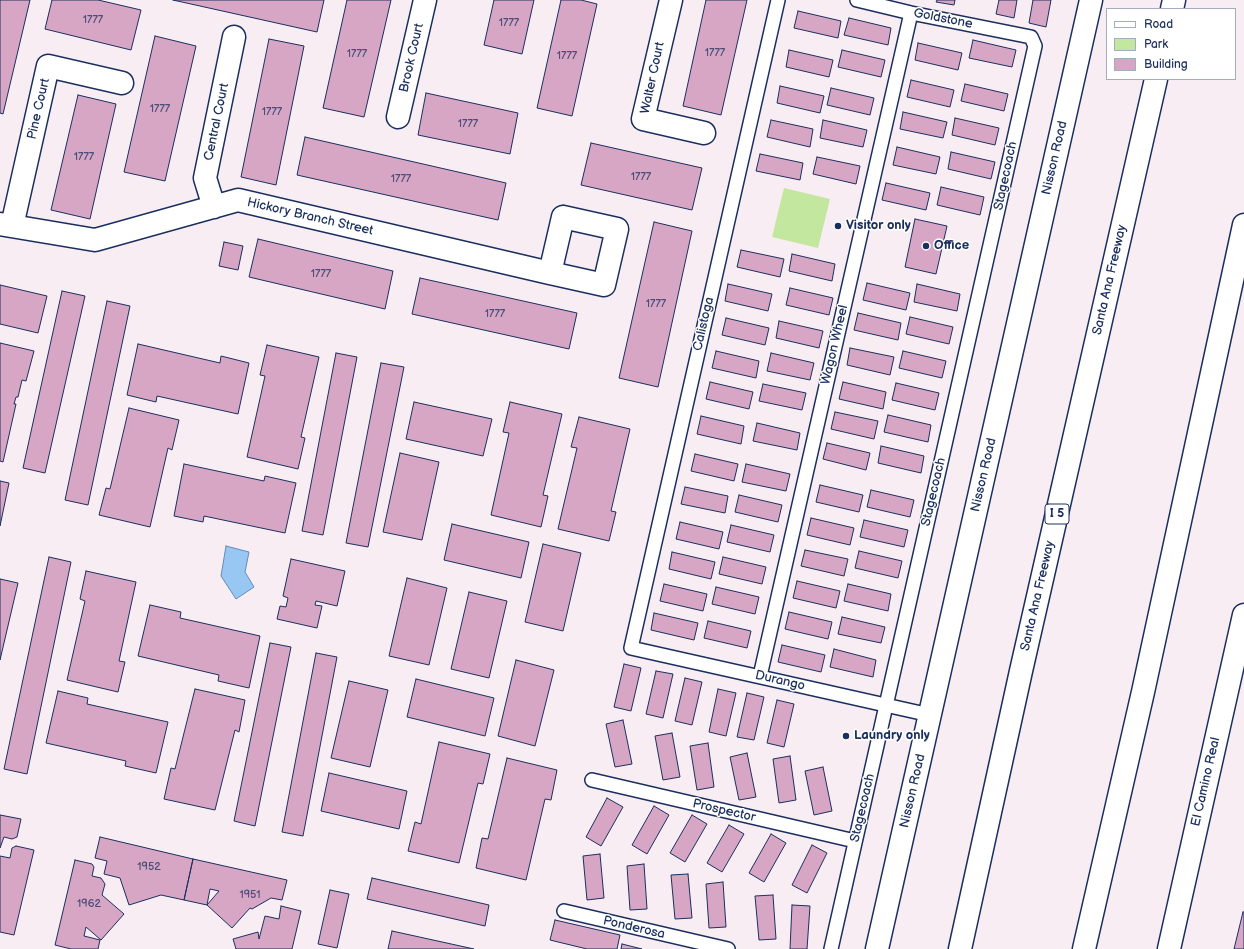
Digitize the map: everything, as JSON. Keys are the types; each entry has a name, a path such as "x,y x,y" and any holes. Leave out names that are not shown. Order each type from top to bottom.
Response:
{"main road":[{"name":"Brook Court","path":"398,117 425,0"},
{"name":"Walter Court","path":"671,0 643,119 704,133"},
{"name":"Nisson Road","path":"877,949 1091,0"},
{"name":"Central Court","path":"214,207 205,178 234,37"},
{"name":"Pine Court","path":"6,225 48,66 122,83"},
{"name":"Santa Ana Freeway","path":"960,949 1021,671 1156,80"},
{"name":"Hickory Branch Street","path":"6,225 94,240 238,200 550,273"},
{"path":"1084,949 1143,692 1244,225"},
{"name":"El Camino Real","path":"1169,949 1244,616"}],"lane":[{"name":"Calistoga","path":"631,648 778,0"},
{"name":"Goldstone","path":"857,0 911,13 1031,36"},
{"name":"Wagon Wheel","path":"760,676 911,13"},
{"name":"Stagecoach","path":"831,949 1035,46 1031,36"},
{"name":"Durango","path":"631,648 930,715"},
{"name":"Prospector","path":"592,780 855,841"},
{"name":"Ponderosa","path":"564,911 728,949"}],"green space":[{"path":"784,188 830,199 818,248 772,237"}],"water":[{"path":"226,546 249,552 245,572 254,587 236,599 221,576"}],"building":[{"path":"0,0 30,0 3,114 0,113"},
{"path":"52,0 98,0 141,10 131,50 45,29"},
{"path":"173,0 324,0 317,32"},
{"path":"347,0 391,0 364,117 323,108"},
{"path":"494,0 534,0 522,54 484,45"},
{"path":"561,0 581,0 597,4 572,116 537,108"},
{"path":"706,0 747,0 721,115 683,106"},
{"path":"937,0 955,0 954,5 936,2"},
{"path":"999,0 1017,0 1014,18 996,14"},
{"path":"1033,0 1051,0 1046,27 1029,23"},
{"path":"798,11 841,21 838,38 794,28"},
{"path":"849,18 891,28 888,45 844,35"},
{"path":"155,36 196,46 165,181 124,172"},
{"path":"269,39 304,46 276,185 241,177"},
{"path":"973,40 1016,50 1012,67 969,58"},
{"path":"918,43 962,53 958,70 915,60"},
{"path":"789,50 833,60 829,77 786,67"},
{"path":"842,50 885,60 881,77 838,67"},
{"path":"911,80 954,90 950,107 907,97"},
{"path":"965,84 1008,94 1004,111 961,101"},
{"path":"780,86 824,96 820,113 777,103"},
{"path":"831,88 874,98 870,115 827,105"},
{"path":"426,93 518,113 510,154 418,135"},
{"path":"78,95 116,104 90,219 51,210"},
{"path":"903,112 947,122 943,138 900,129"},
{"path":"955,118 999,128 995,145 952,135"},
{"path":"771,120 813,129 810,147 767,137"},
{"path":"823,120 867,130 863,147 820,138"},
{"path":"305,137 506,183 498,220 297,175"},
{"path":"591,143 702,168 692,210 581,185"},
{"path":"897,147 940,157 936,174 893,165"},
{"path":"951,152 995,162 991,179 948,169"},
{"path":"760,154 803,163 800,180 756,171"},
{"path":"817,157 860,166 856,184 813,174"},
{"path":"886,183 930,193 926,210 882,200"},
{"path":"941,187 984,197 980,215 937,205"},
{"name":"Office","path":"915,219 947,226 936,274 905,267"},
{"path":"654,222 692,231 658,387 619,378"},
{"path":"258,239 393,271 385,309 249,277"},
{"path":"224,242 243,246 238,270 219,266"},
{"path":"741,250 784,259 780,277 737,267"},
{"path":"792,254 835,264 832,281 789,271"},
{"path":"420,278 577,313 569,349 412,314"},
{"path":"867,283 910,293 906,310 863,300"},
{"path":"728,284 772,294 768,311 725,301"},
{"path":"917,284 960,294 957,311 914,302"},
{"path":"0,285 47,296 38,333 0,324"},
{"path":"790,288 833,298 829,315 786,305"},
{"path":"62,291 85,296 45,473 23,468"},
{"path":"107,301 130,306 88,505 65,500"},
{"path":"858,313 901,323 898,340 854,330"},
{"path":"910,317 953,327 949,344 906,334"},
{"path":"726,318 769,328 765,345 722,335"},
{"path":"779,321 823,331 819,348 776,338"},
{"path":"0,343 34,351 26,381 22,380 18,397 16,397 14,404 16,404 3,462 0,461"},
{"path":"138,344 220,363 221,356 249,363 238,414 157,396 156,402 127,395"},
{"path":"267,345 319,357 301,437 305,438 298,469 247,457 265,376 260,375"},
{"path":"850,348 894,357 890,375 847,365"},
{"path":"716,351 759,361 756,378 712,368"},
{"path":"903,351 946,361 942,378 899,368"},
{"path":"336,353 357,357 323,535 302,531"},
{"path":"771,353 814,363 810,380 767,371"},
{"path":"381,363 404,367 368,547 346,543"},
{"path":"710,382 753,392 749,409 706,399"},
{"path":"843,382 886,392 883,409 839,399"},
{"path":"896,383 939,393 935,410 892,400"},
{"path":"763,384 806,393 802,410 759,401"},
{"path":"414,402 492,419 483,456 406,439"},
{"path":"510,402 562,414 543,495 548,496 541,527 491,515 509,433 503,432"},
{"path":"129,408 179,420 172,450 168,448 150,527 99,515 106,488 110,489"},
{"path":"835,412 878,421 874,439 831,429"},
{"path":"888,415 931,425 928,442 884,432"},
{"path":"701,416 744,426 741,444 697,434"},
{"path":"579,417 630,429 611,511 616,512 609,541 558,529 577,448 571,447"},
{"path":"757,423 800,433 797,450 753,441"},
{"path":"827,443 870,453 866,470 823,459"},
{"path":"881,446 924,456 921,473 878,463"},
{"path":"400,453 439,462 422,540 383,532"},
{"path":"695,454 738,464 734,481 691,471"},
{"path":"184,464 264,481 265,476 296,483 285,533 204,516 203,522 174,516"},
{"path":"746,464 790,474 786,491 742,482"},
{"path":"0,481 9,483 0,526"},
{"path":"820,485 863,495 859,512 816,502"},
{"path":"685,487 728,496 725,513 681,504"},
{"path":"871,490 914,500 910,517 867,507"},
{"path":"739,495 782,505 778,522 735,512"},
{"path":"811,518 854,528 850,545 807,535"},
{"path":"864,520 908,530 904,547 860,537"},
{"path":"680,522 723,532 719,549 676,539"},
{"path":"452,524 529,542 521,578 444,560"},
{"path":"731,525 774,535 770,552 727,542"},
{"path":"543,544 581,553 563,631 525,622"},
{"path":"805,550 848,559 844,576 801,566"},
{"path":"859,551 902,561 898,578 855,568"},
{"path":"672,552 715,562 711,579 669,569"},
{"path":"49,557 71,562 27,774 4,769"},
{"path":"723,557 766,567 762,584 719,574"},
{"path":"291,559 345,571 337,606 316,601 315,605 322,606 317,628 277,619 280,606 286,607 288,598 283,596"},
{"path":"86,571 136,582 119,661 125,662 118,692 67,680 85,601 80,599"},
{"path":"407,578 447,588 429,665 389,656"},
{"path":"0,579 18,583 0,660"},
{"path":"797,581 840,591 836,608 793,598"},
{"path":"664,584 707,594 703,611 660,601"},
{"path":"848,584 891,594 888,611 844,601"},
{"path":"716,587 759,597 755,614 712,604"},
{"path":"469,592 507,601 489,678 451,669"},
{"path":"150,605 181,612 180,618 260,636 249,688 218,681 219,675 138,656"},
{"path":"789,612 832,622 828,639 785,629"},
{"path":"654,613 698,623 694,640 651,630"},
{"path":"842,617 885,627 881,643 838,634"},
{"path":"708,621 751,631 747,648 704,638"},
{"path":"270,643 291,647 255,826 234,821"},
{"path":"782,645 825,655 821,672 778,662"},
{"path":"834,649 876,660 873,677 830,667"},
{"path":"316,653 337,657 303,836 282,832"},
{"path":"516,660 554,670 535,746 498,736"},
{"path":"624,664 641,668 631,711 614,707"},
{"path":"656,671 673,674 663,718 646,714"},
{"path":"685,678 702,682 692,725 675,721"},
{"path":"416,679 494,698 485,736 407,717"},
{"path":"349,681 388,690 370,767 331,758"},
{"path":"195,689 245,700 239,732 235,730 215,810 164,799 171,768 175,769"},
{"path":"718,689 736,693 726,736 709,732"},
{"path":"58,691 88,698 87,704 168,722 156,773 125,766 126,761 46,743"},
{"path":"747,693 764,697 754,740 737,737"},
{"path":"777,700 794,704 784,747 767,743"},
{"path":"623,720 632,764 615,767 606,724"},
{"path":"672,733 680,777 663,780 655,736"},
{"path":"439,742 490,754 483,784 478,783 459,863 408,851 415,822 421,824"},
{"path":"708,743 714,787 697,790 690,746"},
{"path":"747,753 756,797 739,800 730,757"},
{"path":"790,756 796,800 779,803 773,759"},
{"path":"507,758 557,770 551,800 545,799 526,880 476,868 482,838 488,839"},
{"path":"823,767 832,811 814,815 805,771"},
{"path":"329,773 407,791 399,829 321,811"},
{"path":"607,798 623,807 601,846 586,837"},
{"path":"654,806 669,815 647,854 632,845"},
{"path":"0,815 21,819 17,837 12,839 4,837 0,848"},
{"path":"692,815 707,824 685,862 670,853"},
{"path":"729,825 744,834 722,872 707,863"},
{"path":"771,834 786,843 764,882 749,873"},
{"path":"100,837 193,859 184,900 161,895 129,905 120,878 104,874 107,861 95,858"},
{"path":"812,845 827,853 807,893 792,885"},
{"path":"16,846 34,850 14,935 0,932 0,856 10,858 12,848"},
{"path":"600,854 604,898 587,900 583,856"},
{"path":"193,859 287,880 282,900 271,898 252,909 250,908 232,928 207,905 184,900","holes":["210,889 219,891 207,905"]},
{"path":"75,860 92,864 94,867 92,876 101,878 105,884 102,895 124,914 101,940 86,927 84,936 100,940 98,949 71,949 55,945"},
{"path":"644,864 647,909 630,910 627,866"},
{"path":"688,874 692,918 675,919 671,875"},
{"path":"372,878 489,905 485,926 367,899"},
{"path":"723,882 726,927 709,928 706,884"},
{"path":"330,890 349,894 337,948 318,944"},
{"path":"773,895 776,939 759,940 755,896"},
{"path":"792,905 810,906 807,949 790,949"},
{"path":"281,906 301,911 292,949 236,949 233,939 258,932 259,939 265,916 279,919"},
{"path":"1243,912 1244,949 1234,949"},
{"path":"555,920 620,935 617,949 587,949 550,940"},
{"path":"392,931 474,949 388,949"},
{"path":"622,944 642,949 621,949"}],"place":[{"name":"Visitor only","path":"838,226"},
{"name":"Office","path":"926,246"},
{"name":"Laundry only","path":"846,736"}]}
